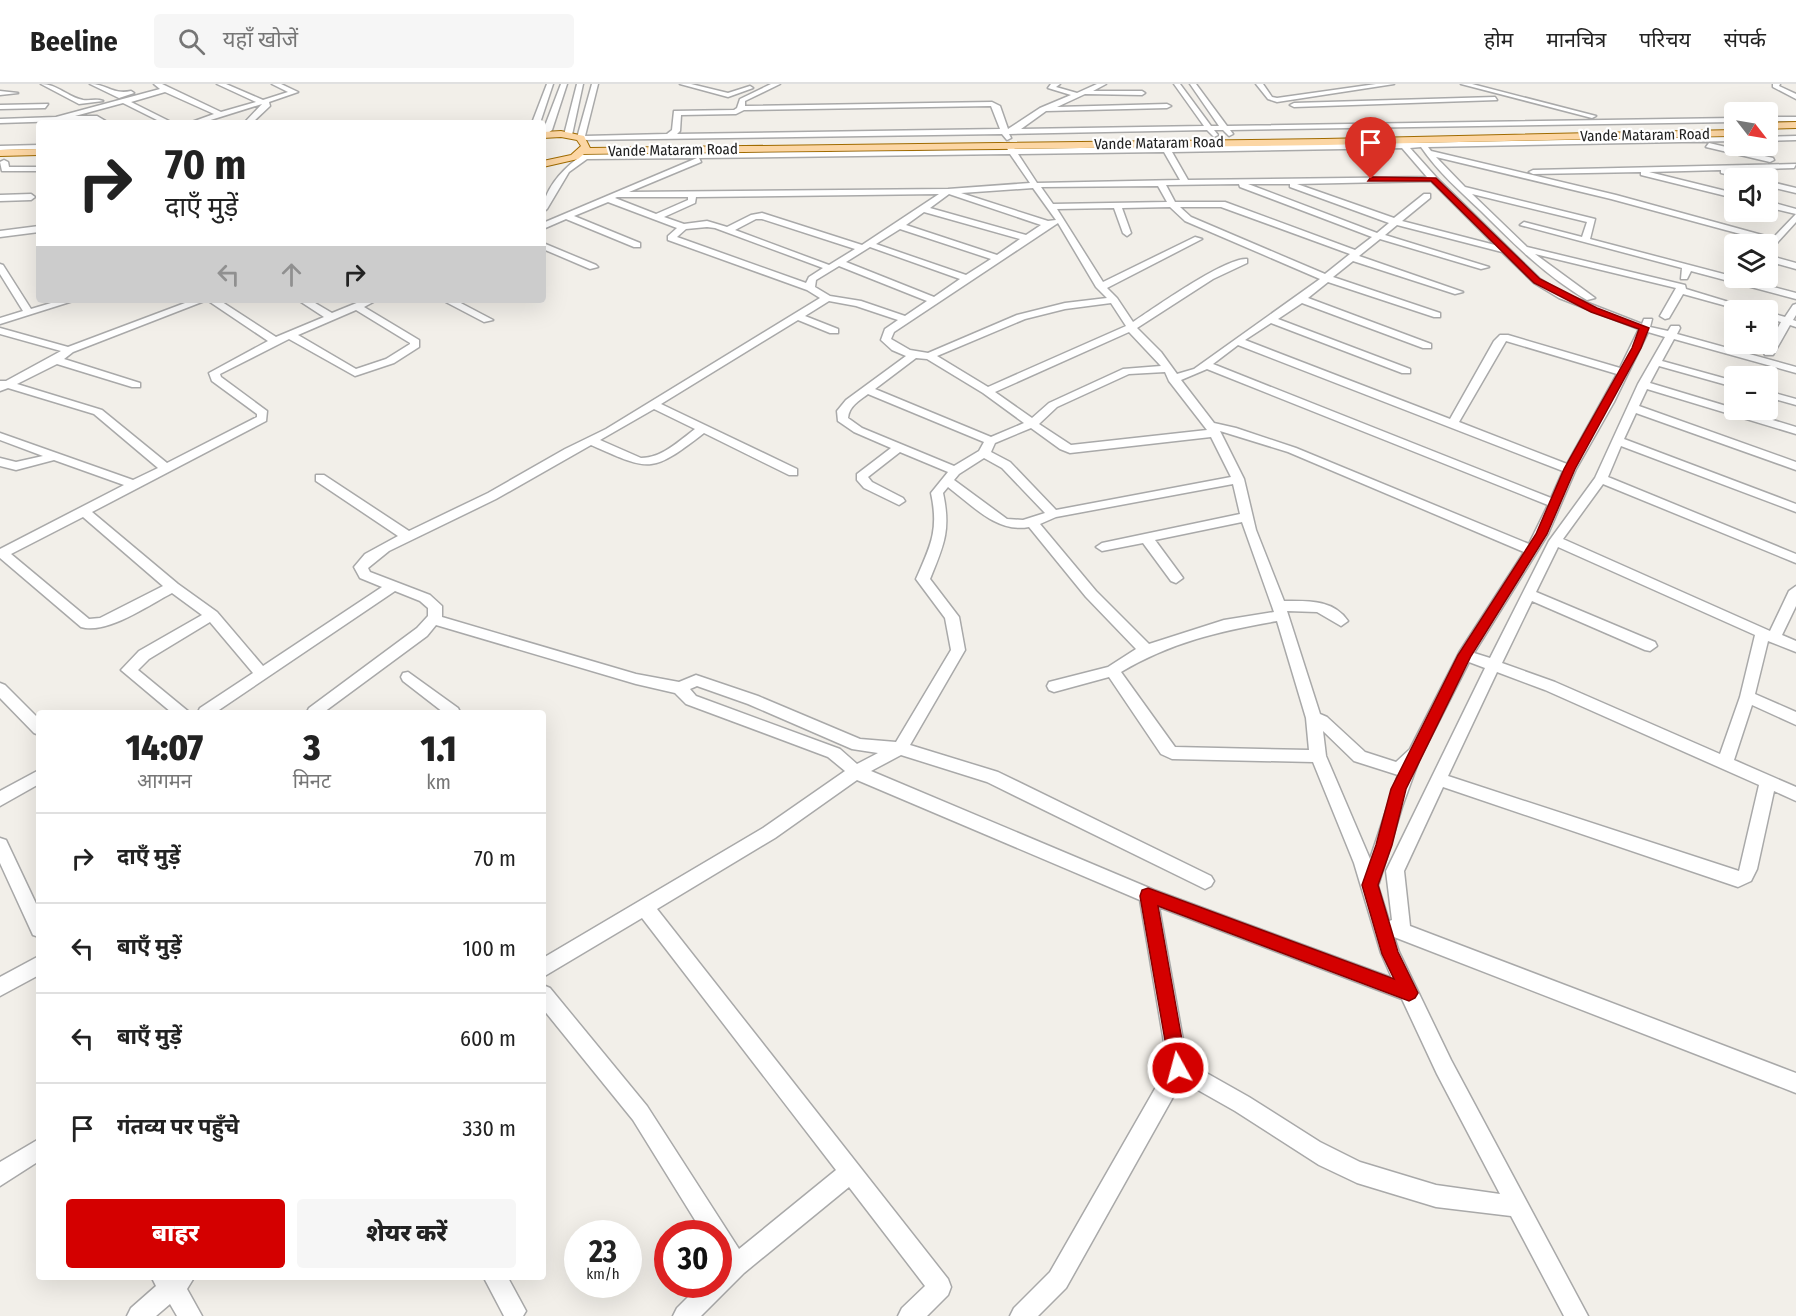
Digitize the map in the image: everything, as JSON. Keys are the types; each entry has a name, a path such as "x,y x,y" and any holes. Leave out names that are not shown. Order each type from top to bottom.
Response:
{"main road":[{"path":"1778,126 1796,125"},
{"name":"Vande Mataram Road","path":"582,149 1009,140 1212,132 1724,126"},
{"path":"1778,132 1796,132"},
{"name":"Vande Mataram Road","path":"1009,140 1402,143 1724,133"},
{"path":"546,135 568,135 582,149 560,162 546,164"},
{"path":"1,159 36,153"},
{"path":"1,159 36,162"}],"street":[{"path":"44,84 89,104 122,98"},
{"path":"93,84 163,120"},
{"path":"220,84 267,102"},
{"path":"204,120 295,92 275,84"},
{"path":"537,120 550,84"},
{"path":"546,132 564,84"},
{"path":"568,135 580,84"},
{"path":"546,204 582,149 595,84"},
{"path":"683,84 730,95 755,87 755,84"},
{"path":"741,108 742,100 748,94 777,84"},
{"path":"1041,84 1081,94 1142,93"},
{"path":"582,149 665,157 706,157 1009,140 1046,109 1103,84"},
{"path":"1137,84 1149,107"},
{"path":"1177,84 1212,132"},
{"path":"1193,84 1228,132 1724,120"},
{"path":"1259,85 1269,84"},
{"path":"1259,85 1270,98 1276,100 1391,84"},
{"path":"1464,84 1610,122 1623,128"},
{"path":"1776,85 1796,85"},
{"path":"1776,85 1796,97"},
{"path":"57,119 161,86 221,115"},
{"path":"1382,86 1445,101"},
{"path":"0,93 15,93"},
{"path":"1294,105 1495,99"},
{"path":"251,120 267,102"},
{"path":"670,136 676,131 678,110 736,112 741,108 992,104 996,106 1009,140 1052,207 1054,222 1101,287 1114,300 1132,327 1212,430 1238,479 1247,517 1281,611 1314,718 1318,756 1370,885 1390,954 1444,1067 1576,1316"},
{"path":"0,107 45,106"},
{"path":"1046,109 1167,106"},
{"path":"85,112 100,120"},
{"path":"0,121 97,118"},
{"path":"1778,119 1796,119"},
{"path":"1659,134 1795,166"},
{"path":"582,149 670,136 1009,140 1167,150 1402,143 1749,234"},
{"path":"1778,139 1796,138"},
{"path":"1426,149 1724,139"},
{"path":"1402,143 1433,179 1537,281 1562,296 1796,370"},
{"path":"0,148 36,147"},
{"path":"1426,149 1461,189 1523,249 1572,289 1646,324"},
{"path":"1167,150 1186,183"},
{"path":"656,177 665,157"},
{"path":"546,225 706,157"},
{"path":"1,159 5,170 36,169"},
{"path":"546,188 560,162"},
{"path":"1710,166 1724,170"},
{"path":"1514,174 1525,171 1546,173 1562,170 1624,168 1795,166"},
{"path":"1624,168 1724,193"},
{"path":"611,197 948,191 1036,185 1433,179"},
{"path":"1281,180 1396,222 1505,250"},
{"path":"1234,182 1377,236 1484,267"},
{"path":"1161,183 1172,205 1188,219 1326,278 1437,315"},
{"path":"1778,186 1796,191"},
{"path":"1461,189 1592,221 1585,241"},
{"path":"810,288 812,279 899,226 948,191"},
{"path":"948,191 1054,222"},
{"path":"0,198 28,194 36,203"},
{"path":"656,217 692,201 692,194"},
{"path":"546,966 769,833 856,772 900,748 958,650 952,617 923,579 941,542 943,518 937,494 951,475 988,447 1033,423 1053,405 1127,371 1187,376 1206,365 1237,341 1301,299 1426,196"},
{"path":"611,197 682,227 707,224 728,230 934,300"},
{"path":"1052,207 1222,204 1353,255 1458,292"},
{"path":"1117,206 1127,233"},
{"path":"924,209 1027,238"},
{"path":"1778,210 1795,218 1778,238"},
{"path":"566,216 637,245"},
{"path":"728,230 754,217 762,216 965,278"},
{"path":"1054,222 904,319 889,331 886,340 912,356 929,356 1021,317 1065,306 1114,300"},
{"path":"1524,225 1724,275"},
{"path":"899,226 998,258"},
{"path":"682,227 671,238 810,288 827,298 858,303 904,319"},
{"path":"0,234 36,230"},
{"path":"1101,287 1198,239"},
{"path":"546,247 592,267"},
{"path":"1523,249 1724,302"},
{"path":"987,391 1132,327 1210,277 1244,261"},
{"path":"1778,261 1796,266"},
{"path":"0,267 29,313"},
{"path":"1665,316 1681,289 1687,267"},
{"path":"1771,288 1796,296"},
{"path":"321,710 422,632 434,620 435,606 424,598 365,575 361,567 370,557 407,536 492,496 569,451 592,441 827,298"},
{"path":"1301,299 1427,346"},
{"path":"0,321 61,303"},
{"path":"3,385 56,360 69,350 194,303"},
{"path":"217,303 275,341"},
{"path":"308,303 332,317"},
{"path":"173,587 102,623 86,624 1,554 262,419 263,413 216,379 214,373 224,365 275,341 366,303"},
{"path":"453,303 488,320"},
{"path":"290,335 355,373 390,361 415,345 415,342 357,307"},
{"path":"1778,340 1791,322 1796,307"},
{"path":"797,316 834,330"},
{"path":"1270,319 1406,371"},
{"path":"1370,885 1384,845 1398,789 1465,655 1532,550 1556,504 1570,469 1623,372 1646,324"},
{"path":"0,331 69,350"},
{"path":"1672,332 1724,343"},
{"path":"1402,931 1395,871 1491,666 1555,541 1601,479 1643,384 1672,332"},
{"path":"1453,423 1499,340 1504,337 1623,372"},
{"path":"1237,341 1570,469"},
{"path":"1772,354 1796,361"},
{"path":"912,356 866,389 843,411 842,420 951,475 1003,522 1010,525 1034,523 1053,514 1238,479"},
{"path":"929,356 987,391 1064,447 1076,450 1212,430 1232,430 1292,450 1532,550"},
{"path":"56,360 136,385"},
{"path":"1655,362 1724,381"},
{"path":"1206,365 1556,504"},
{"path":"1643,384 1796,431"},
{"path":"3,385 98,412 167,469"},
{"path":"866,389 988,447 1053,514"},
{"path":"1778,397 1796,402"},
{"path":"653,404 793,472"},
{"path":"1633,408 1796,466"},
{"path":"592,441 646,462 668,454 703,428"},
{"path":"0,436 134,485"},
{"path":"1618,441 1796,507"},
{"path":"899,447 861,477 868,485 899,501"},
{"path":"0,473 16,466 56,456"},
{"path":"0,462 16,466"},
{"path":"320,478 407,536"},
{"path":"1601,479 1796,559"},
{"path":"85,512 173,587 212,615 263,675"},
{"path":"1102,547 1247,517"},
{"path":"1034,523 1091,594 1146,650"},
{"path":"1146,538 1176,578"},
{"path":"1555,541 1796,647"},
{"path":"208,710 393,586"},
{"path":"1725,762 1769,635 1796,591"},
{"path":"1528,594 1650,646"},
{"path":"1054,686 1112,671 1146,650 1224,625 1281,611 1321,606 1330,609 1341,621"},
{"path":"178,710 128,670 144,655 212,615"},
{"path":"434,620 636,679 680,688 691,700 834,753 856,772 1148,896 1409,993"},
{"path":"1465,655 1550,686 1796,794"},
{"path":"1112,671 1167,750 1172,753 1318,756"},
{"path":"408,677 450,710"},
{"path":"680,688 696,680 753,700 858,745 900,748 992,777 1205,881"},
{"path":"0,689 36,726"},
{"path":"1747,697 1796,719"},
{"path":"1314,718 1322,721 1360,757 1399,769 1416,753"},
{"path":"0,799 36,778"},
{"path":"1438,779 1738,879 1745,876 1748,869 1768,782"},
{"path":"0,845 36,923"},
{"path":"1022,1316 1058,1280 1178,1068 1173,1028 1148,896"},
{"path":"644,907 940,1287 910,1316"},
{"path":"1381,924 1796,1083"},
{"path":"0,987 36,967"},
{"path":"546,998 640,1113 708,1220"},
{"path":"1178,1068 1243,1104 1310,1148 1356,1171 1423,1194 1456,1201 1518,1206"},
{"path":"0,1175 36,1151"},
{"path":"732,1268 851,1172"},
{"path":"732,1258 736,1264"},
{"path":"139,1316 173,1280 190,1316"},
{"path":"496,1280 514,1311"},
{"path":"685,1316 703,1298"}],"route":[{"path":"1178,1068 1173,1028 1159,966 1148,896 1409,993 1390,954 1370,885 1384,845 1398,789 1465,655 1542,534 1570,469 1608,402 1644,328 1562,296 1537,281 1433,179 1371,179"}]}
